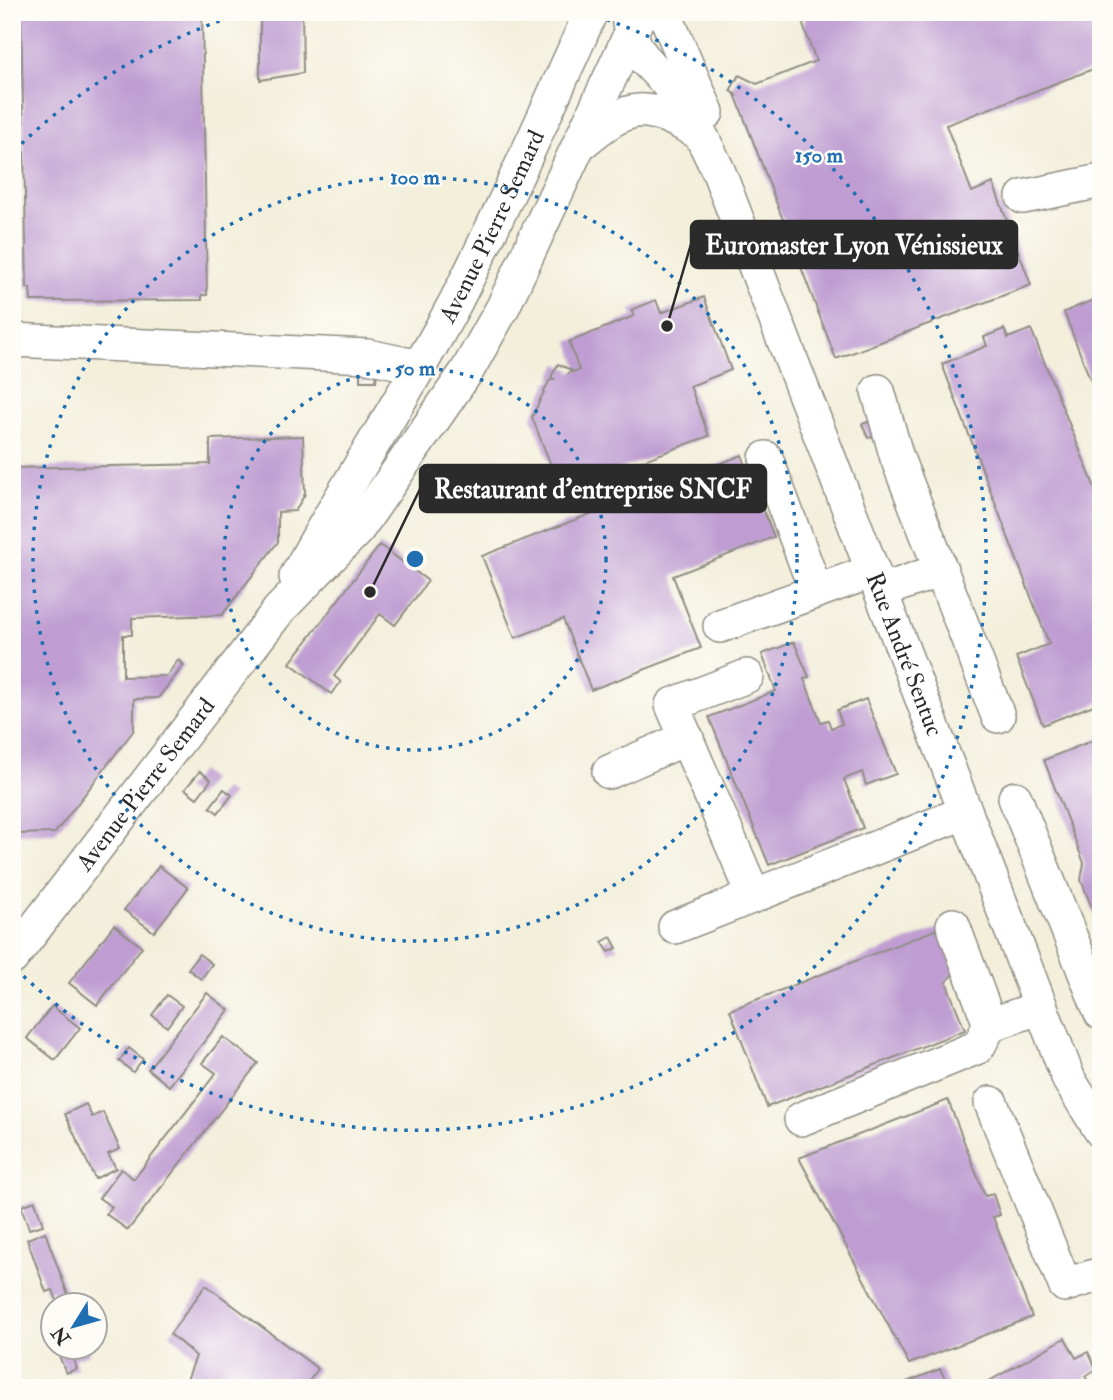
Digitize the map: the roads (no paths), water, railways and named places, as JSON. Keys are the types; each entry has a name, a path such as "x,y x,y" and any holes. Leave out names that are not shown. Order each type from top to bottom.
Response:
{"street":[{"name":"Avenue Pierre Semard","path":"279,610 332,508 379,438 455,301 591,12"},
{"name":"Rue André Sentuc","path":"664,12 707,111 719,170"},
{"name":"Avenue Pierre Semard","path":"12,958 279,610 358,529 467,371 581,143 633,21"},
{"path":"571,57 633,21 680,54"},
{"name":"Rue André Sentuc","path":"633,21 641,57 661,74 680,98 719,170 1069,1080 1101,1131"},
{"name":"Avenue Pierre Semard","path":"544,219 548,174 574,121 584,92 571,57"},
{"path":"581,143 611,118 641,110 665,113 699,133"},
{"path":"1023,197 1101,181"},
{"path":"12,340 368,356 419,367"},
{"path":"878,391 897,458 998,716"},
{"path":"765,458 816,591"},
{"path":"720,626 816,591 941,570"},
{"path":"747,676 673,705 754,896"},
{"path":"609,772 687,738"},
{"path":"1015,798 1101,1013"},
{"path":"675,927 965,813"},
{"path":"980,850 1027,831"},
{"path":"953,925 990,1025"},
{"path":"801,1119 978,1047 990,1025 1041,1007"},
{"path":"991,1103 1065,1285 1101,1274"}],"place":[{"name":"Euromaster Lyon Vénissieux","path":"667,326"},
{"name":"Restaurant d'entreprise SNCF","path":"370,592"}]}
